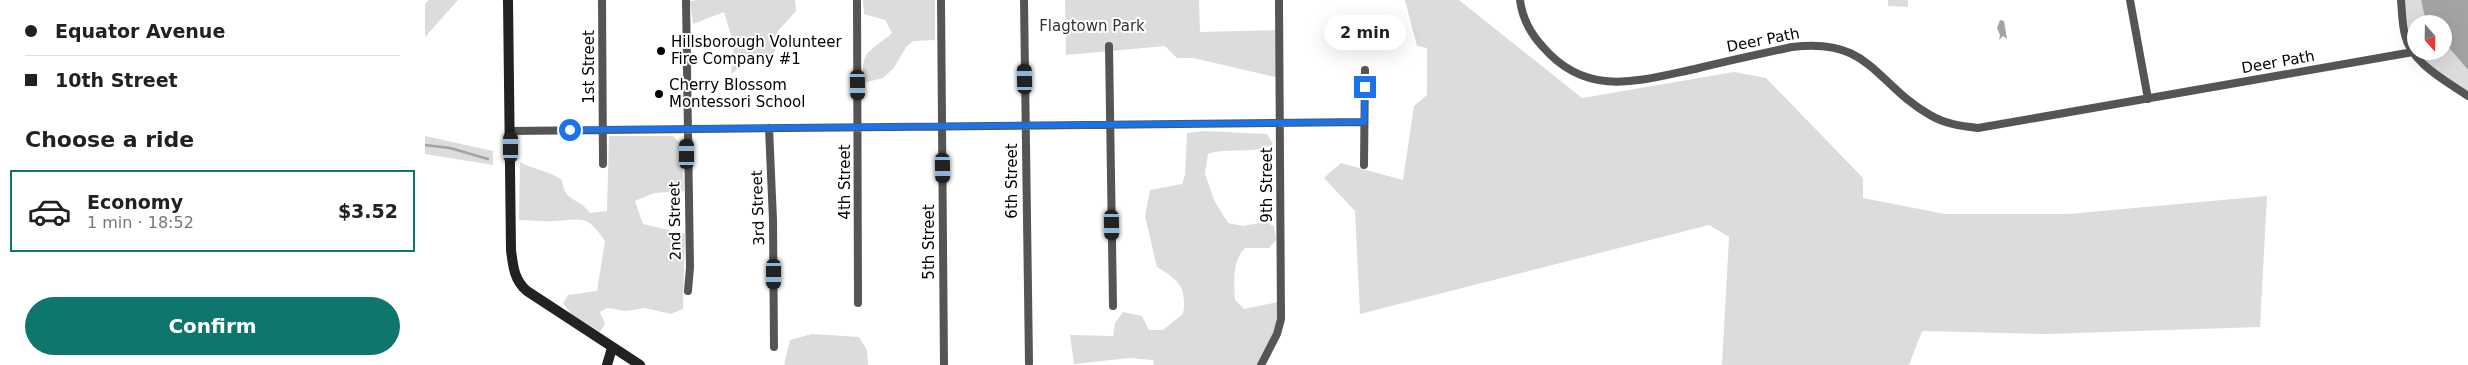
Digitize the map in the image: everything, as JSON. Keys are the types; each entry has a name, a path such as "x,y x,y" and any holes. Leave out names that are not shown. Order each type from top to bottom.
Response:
{"street":[{"path":"508,0 511,250 517,278 527,291 639,365"},
{"name":"1st Street","path":"602,0 603,164"},
{"name":"2nd Street","path":"686,0 690,266 688,291"},
{"name":"4th Street","path":"857,0 859,303"},
{"name":"5th Street","path":"941,0 944,365"},
{"name":"6th Street","path":"1024,0 1029,363"},
{"name":"9th Street","path":"1261,365 1277,334 1281,319 1279,0"},
{"name":"Deer Path","path":"1520,0 1530,28 1552,58 1577,74 1602,82 1631,82 1792,47 1819,45 1847,52 1868,62 1919,108 1941,121 1961,126 1995,126 2407,53"},
{"path":"2130,0 2148,99"},
{"path":"2401,0 2407,40"},
{"path":"1109,46 1113,306"},
{"path":"2422,60 2439,76 2468,96"},
{"path":"1364,165 1365,70"},
{"path":"511,131 1026,124 1364,122"},
{"name":"3rd Street","path":"769,128 773,220 774,347"},
{"path":"607,365 612,348"}],"green space":[{"path":"429,0 458,0 425,37 425,4"},
{"path":"795,0 796,11 778,31 775,51 767,61 746,63 731,74 734,45 724,12 693,24 690,1"},
{"path":"863,0 935,0 935,40 913,41 906,47 894,68 883,78 863,83 863,64 865,58 872,49 892,33 885,20 864,14"},
{"name":"Flagtown Park","path":"1065,0 1199,0 1200,32 1278,30 1280,78 1193,58 1177,58 1165,46 1066,55"},
{"path":"1405,0 1459,0 1582,98 1734,72 1766,78 1863,178 1863,198 1945,214 2068,214 2267,196 2260,327 2045,334 1922,331 1909,365 1722,365 1729,237 1709,225 1360,314 1355,211 1324,178 1341,163 1403,180 1414,106 1427,95 1427,48 1417,46"},
{"path":"1888,0 1908,0 1908,7 1888,6"},
{"path":"2403,0 2421,0 2425,15 2407,15 2407,23"},
{"path":"2453,52 2468,70 2468,95 2433,71 2426,60 2453,60"},
{"path":"1205,131 1267,134 1273,144 1258,149 1208,154 1205,174 1214,200 1228,223 1243,226 1265,222 1274,226 1276,240 1269,248 1245,248 1238,259 1235,272 1235,300 1244,309 1278,302 1275,327 1257,365 1154,365 1153,360 1130,358 1074,364 1070,335 1113,336 1115,323 1123,312 1142,316 1149,330 1163,330 1183,314 1184,297 1180,285 1171,276 1157,267 1145,216 1150,190 1182,184 1185,175 1187,133"},
{"path":"425,136 493,151 493,165 425,154"},
{"path":"609,136 673,136 682,146 684,191 654,193 635,201 643,224 685,234 683,309 671,314 645,308 626,311 607,308 600,312 605,324 600,332 572,315 563,303 568,295 597,291 605,241 594,227 584,220 519,220 520,162 562,180 566,193 590,213 607,211"},
{"path":"812,334 859,337 867,350 868,365 784,365 790,340"}],"shaded area":[{"path":"2421,0 2468,0 2468,70 2453,52 2453,15 2424,15"},
{"path":"2000,20 2004,21 2007,39 2003,36 1999,40 2000,35 1997,28"}],"waterway":[{"path":"425,145 450,148 488,159"}],"place":[{"name":"Hillsborough Volunteer Fire Company #1","path":"661,51"},
{"name":"Cherry Blossom Montessori School","path":"659,94"}],"route":[{"path":"570,130 1364,122 1365,87"}]}
